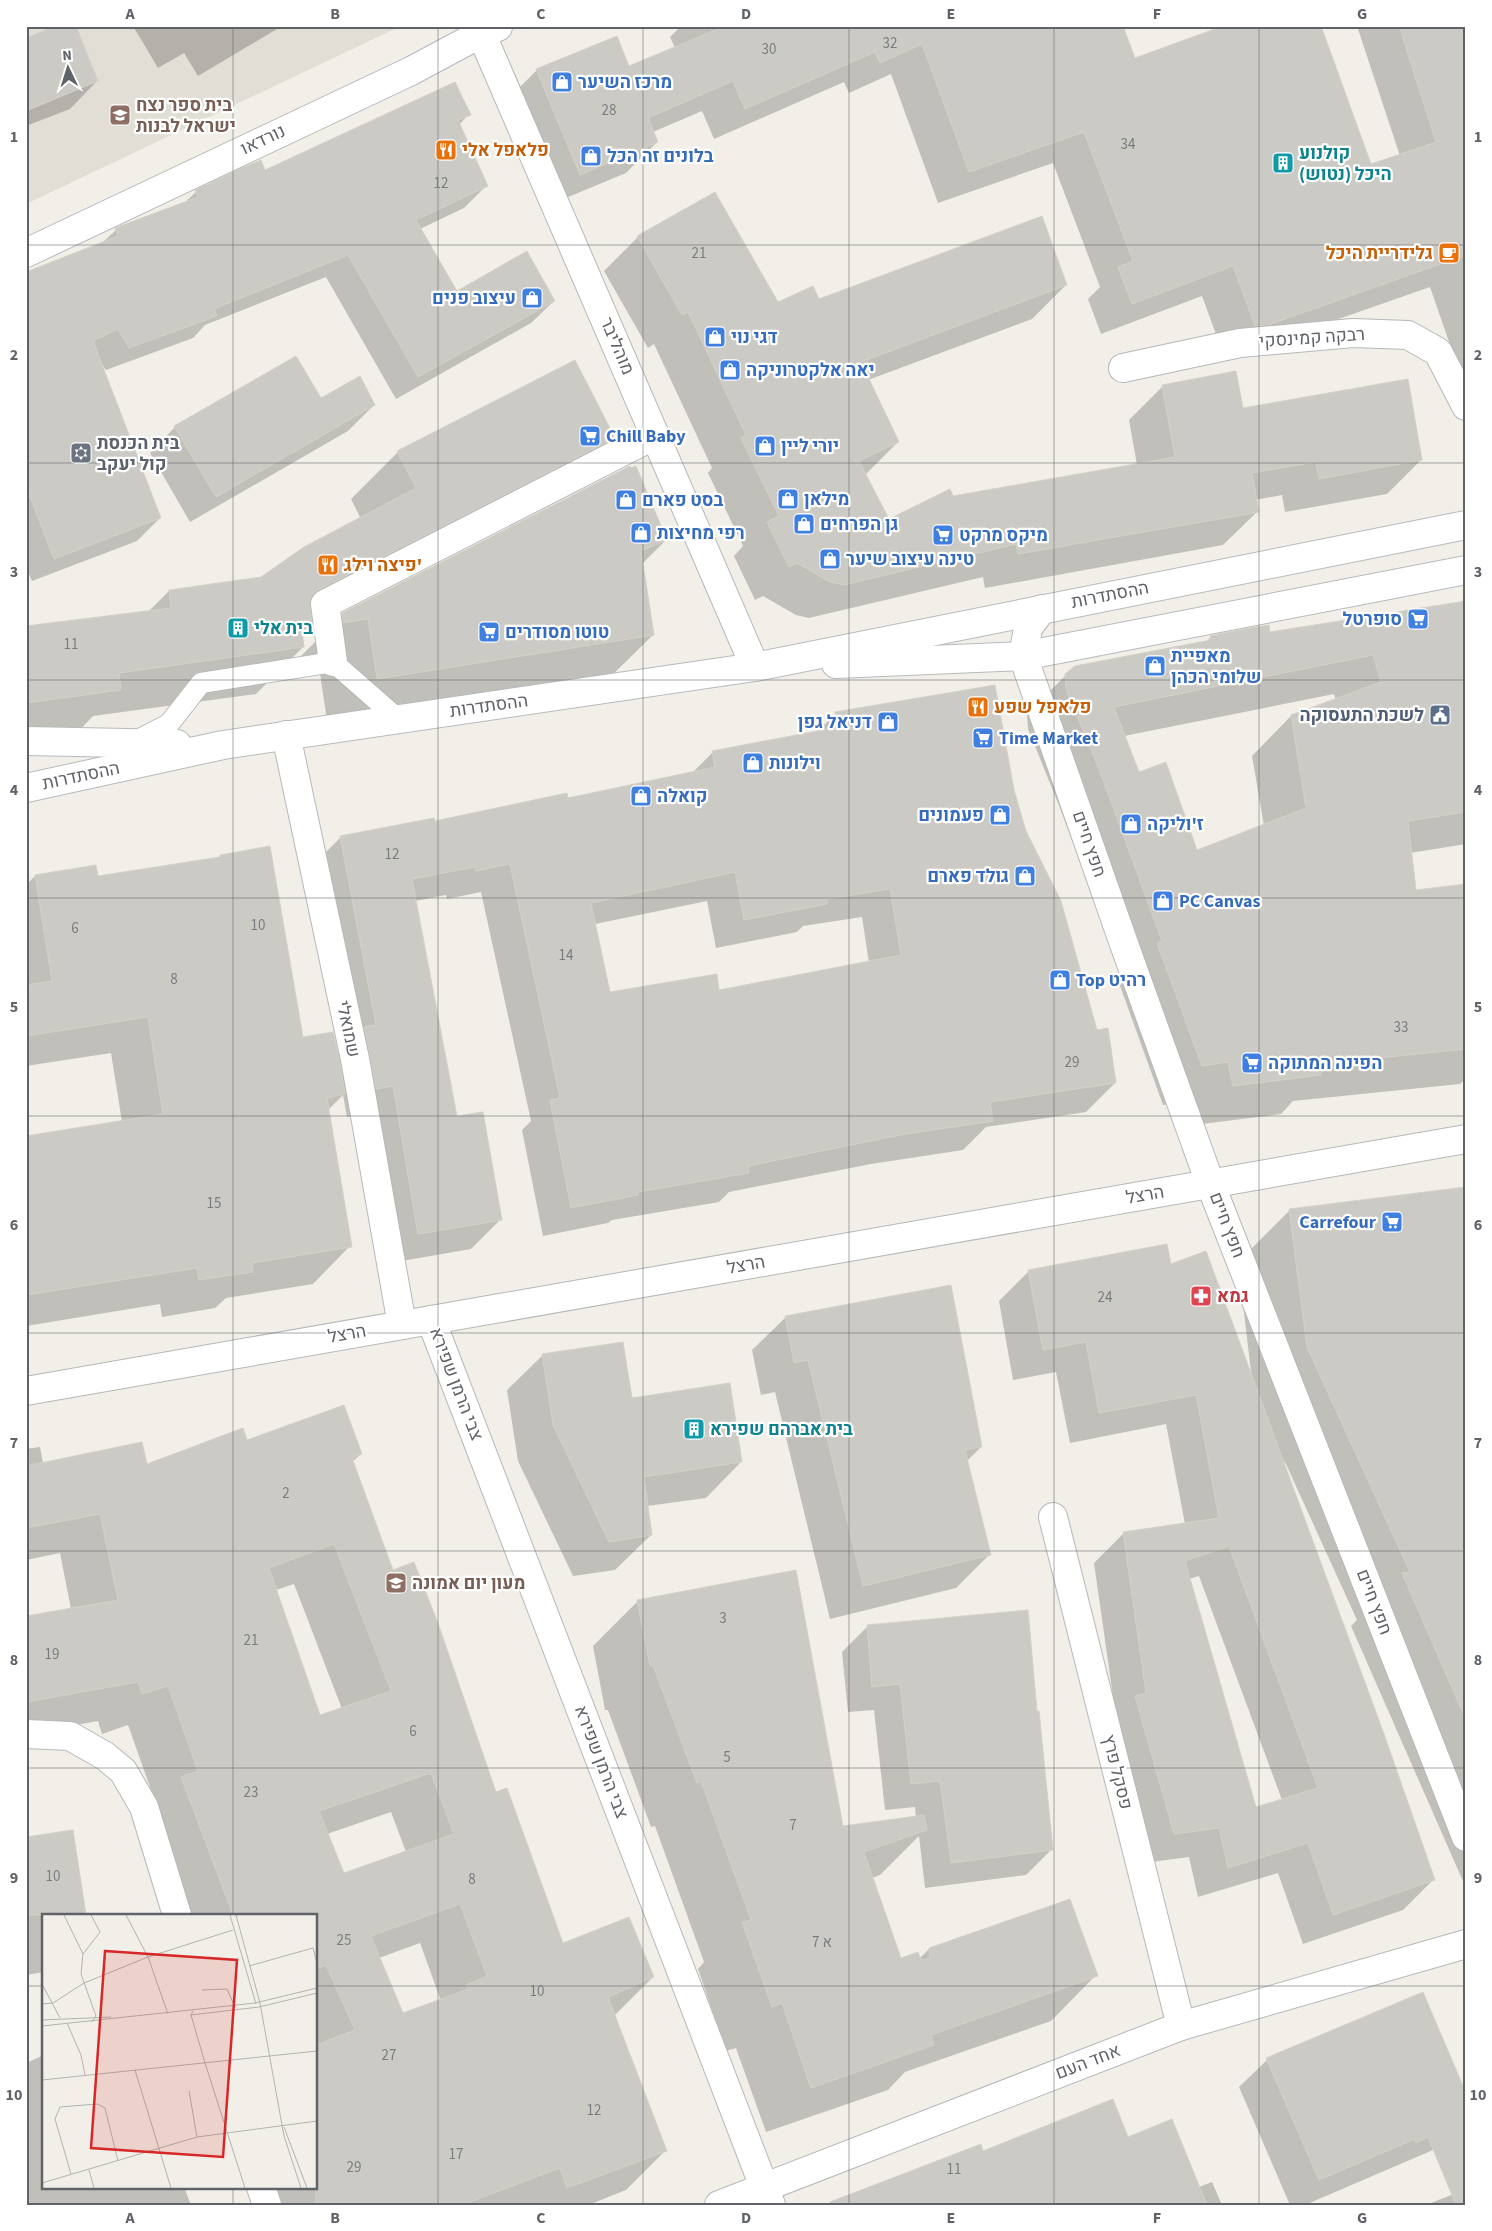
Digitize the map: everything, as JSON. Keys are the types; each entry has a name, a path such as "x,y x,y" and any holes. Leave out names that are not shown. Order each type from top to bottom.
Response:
{"street":[{"name":"נורדאו","path":"26,253 411,70 486,29"},
{"name":"מוהליבר","path":"486,29 655,435 755,667"},
{"name":"רבקה קמינסקי","path":"1123,368 1240,343 1353,334 1408,335 1438,352 1466,406"},
{"path":"332,662 325,604 655,435"},
{"name":"ההסתדרות","path":"26,788 223,745 755,667 1466,525"},
{"name":"ההסתדרות","path":"755,667 1023,656 1466,570"},
{"name":"חפץ חיים","path":"1042,609 1028,628 1023,656 1210,1183 1466,1837"},
{"name":"שמואלי","path":"286,735 355,1059 402,1325"},
{"name":"ההסתדרות","path":"26,741 223,745"},
{"name":"הרצל","path":"26,1391 1466,1139"},
{"name":"צבי הרמן שפירא","path":"432,1320 768,2196"},
{"name":"פסקל פרץ","path":"1053,1517 1180,2026"},
{"path":"26,1734 70,1736 105,1756 123,1771 144,1807 177,1914"},
{"name":"אחד העם","path":"719,2205 768,2196 1180,2026 1466,1944"},
{"path":"261,2188 267,2205"}],"lane":[{"path":"132,743 169,724 200,683 332,662 398,719"}],"shaded area":[{"name":"בית ספר נצח ישראל לבנות","path":"26,26 401,26 26,204"}],"building":[{"path":"55,26 76,26 98,81 26,111 26,38"},
{"path":"725,26 1123,26 1135,58 1223,26 1321,26 1371,164 1436,142 1399,26 1466,26 1466,255 1268,325 1255,326 1233,266 1132,304 1118,267 1133,261 1084,132 969,172 922,44 880,63 875,52 745,109 733,81 648,118 658,142 580,175 536,69 617,36 629,66"},
{"path":"455,82 471,115 458,120 488,186 416,220 457,291 527,251 555,301 418,377 348,255 214,309 217,316 129,348 118,329 93,341 161,518 54,559 26,486 26,272 118,236 115,228 198,197 195,190 244,167 261,160 265,170"},
{"path":"715,192 778,302 813,286 819,299 1042,216 1067,285 861,362 899,442 859,461 889,519 950,489 953,496 1175,457 1162,385 1236,371 1243,408 1408,379 1422,460 1319,479 1316,462 1252,473 1259,512 1018,554 1016,544 844,585 830,582 797,563 789,567 767,522 779,516 741,438 746,435 688,312 682,315 637,236"},
{"path":"296,356 321,398 360,376 375,405 216,497 174,426"},
{"path":"575,360 615,438 318,590 311,596 310,606 313,628 302,630 304,647 119,673 121,690 26,703 26,626 171,608 169,590 261,577 304,547 416,488 397,451"},
{"path":"630,466 631,468 636,466 667,540 641,551 654,635 377,679 368,619 343,623 342,613"},
{"path":"1466,601 1466,812 1408,821 1416,890 1466,884 1466,1049 1320,1064 1321,1075 1233,1086 1228,1062 1202,1066 1157,943 1162,941 1099,769 1066,689 1065,674 1075,666 1211,640 1210,636 1244,629 1269,625 1270,632","holes":["1373,655 1381,682 1291,715 1306,808 1197,850 1166,762 1139,772 1114,707"]},
{"path":"995,685 1014,790 1026,831 1061,901 1097,1030 1108,1028 1116,1083 990,1102 993,1121 900,1135 748,1166 749,1173 638,1192 638,1195 571,1208 550,1100 560,1098 510,864 476,871 475,867 412,879 457,1116 483,1112 502,1220 418,1234 393,1086 376,1089 364,1027 376,1025 340,836 434,818 435,821 567,793 568,798 715,767 712,751 838,727 835,712","holes":["735,872 744,920 827,904 827,899 890,889 901,955 719,990 717,974 610,992 591,903"]},
{"path":"270,846 303,1037 333,1032 340,1062 345,1094 327,1098 352,1247 252,1263 253,1272 199,1280 197,1268 26,1295 26,1136 163,1114 148,1017 26,1036 26,985 52,981 35,875 96,865 98,876 220,857 220,855"},
{"path":"1466,1187 1466,1720 1402,1573 1410,1572 1307,1347 1289,1209"},
{"path":"1167,1244 1171,1264 1206,1251 1384,1734 1435,1880 1333,1915 1308,1843 1228,1868 1219,1828 1174,1834 1135,1696 1146,1693 1123,1532 1219,1518 1196,1395 1099,1413 1086,1342 1043,1350 1028,1270","holes":["1229,1546 1318,1788 1256,1807 1185,1561"]},
{"path":"951,1285 982,1447 965,1450 991,1555 863,1586 808,1360 794,1363 785,1316"},
{"path":"623,1342 632,1398 730,1383 742,1462 644,1477 652,1535 609,1542 553,1425 542,1354"},
{"path":"344,1405 362,1454 352,1458 393,1570 414,1562 439,1626 496,1792 507,1788 563,1943 629,1917 654,1977 608,1997 667,2151 567,2188 560,2168 462,2205 316,2205 316,2188 318,2188 318,2044 355,2030 326,1965 318,1968 318,1914 233,1914 181,1777 198,1771 168,1686 142,1694 138,1682 26,1702 26,1616 118,1600 100,1514 26,1528 26,1466 142,1442 147,1464 243,1428 247,1440","holes":["334,1544 391,1691 320,1715 269,1568","431,1773 454,1834 344,1873 319,1811","460,1904 487,1976 466,1985 468,1989 403,2013 371,1936"]},
{"path":"796,1570 843,1826 924,1815 927,1830 864,1852 901,1958 918,1952 921,1960 930,1958 929,1948 1070,1899 1098,1976 931,2035 934,2045 811,2088 782,2003 772,2007 742,1922 751,1920 701,1781 697,1783 653,1665 650,1666 637,1600"},
{"path":"1028,1610 1037,1711 1039,1711 1053,1850 951,1863 940,1781 911,1784 900,1684 872,1687 867,1625"},
{"path":"73,1830 86,1914 26,1915 26,1837"},
{"path":"1423,1992 1466,2093 1466,2205 1456,2205 1428,2137 1416,2143 1415,2139 1319,2180 1266,2058"},
{"path":"1113,2099 1128,2137 1172,2119 1207,2205 830,2205 830,2202 981,2144 983,2151"}],"place":[{"name":"מרכז השיער","path":"562,82"},
{"name":"בית ספר נצח ישראל לבנות","path":"120,115"},
{"name":"פלאפל אלי","path":"446,150"},
{"name":"בלונים זה הכל","path":"591,156"},
{"name":"קולנוע היכל (נטוש)","path":"1283,163"},
{"name":"גלידריית היכל","path":"1449,253"},
{"name":"עיצוב פנים","path":"532,298"},
{"name":"דגי נוי","path":"715,337"},
{"name":"יאה אלקטרוניקה","path":"730,370"},
{"name":"Chill Baby","path":"590,436"},
{"name":"יורי ליין","path":"765,446"},
{"name":"בית הכנסת קול יעקב","path":"81,453"},
{"name":"מילאן","path":"788,499"},
{"name":"בסט פארם","path":"626,500"},
{"name":"גן הפרחים","path":"804,524"},
{"name":"רפי מחיצות","path":"641,533"},
{"name":"מיקס מרקט","path":"943,535"},
{"name":"טינה עיצוב שיער","path":"830,559"},
{"name":"פיצה וילג'","path":"328,565"},
{"name":"סופרטל","path":"1418,619"},
{"name":"בית אלי","path":"238,628"},
{"name":"טוטו מסודרים","path":"489,632"},
{"name":"מאפיית שלומי הכהן","path":"1155,666"},
{"name":"פלאפל שפע","path":"978,707"},
{"name":"לשכת התעסוקה","path":"1440,715"},
{"name":"דניאל גפן","path":"888,722"},
{"name":"Time Market","path":"983,738"},
{"name":"וילונות","path":"753,763"},
{"name":"קואלה","path":"641,796"},
{"name":"פעמונים","path":"1000,815"},
{"name":"ז'וליקה","path":"1131,824"},
{"name":"גולד פארם","path":"1025,876"},
{"name":"PC Canvas","path":"1163,901"},
{"name":"Top רהיט","path":"1060,980"},
{"name":"הפינה המתוקה","path":"1252,1063"},
{"name":"Carrefour","path":"1392,1222"},
{"name":"גמא","path":"1201,1296"},
{"name":"בית אברהם שפירא","path":"694,1429"},
{"name":"מעון יום אמונה","path":"396,1583"}]}
